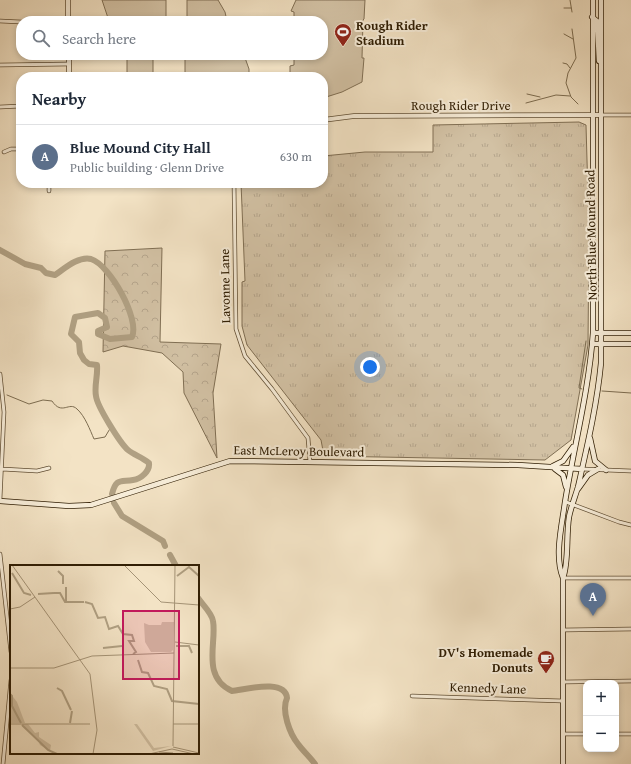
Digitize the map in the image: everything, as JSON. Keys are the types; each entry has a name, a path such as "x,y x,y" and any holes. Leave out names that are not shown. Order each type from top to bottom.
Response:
{"main road":[{"name":"North Blue Mound Road","path":"563,578 560,570 560,547 570,468 576,442 593,333 593,0"},
{"name":"North Blue Mound Road","path":"576,492 600,379 603,333 600,115 601,0"},
{"path":"592,17 597,21 598,58 601,64"},
{"path":"593,333 631,333"},
{"path":"592,344 631,344"},
{"path":"590,428 593,456 597,464 606,470"},
{"path":"549,467 563,461 576,442"},
{"name":"East McLeroy Boulevard","path":"0,500 64,506 101,503 225,461 255,460 582,469"},
{"path":"549,467 559,470 562,474 567,492"},
{"path":"563,764 563,578 566,570 566,537 572,504 576,492 588,475 598,469"}],"street":[{"path":"68,0 68,16"},
{"path":"0,21 16,22"},
{"path":"69,60 69,72"},
{"path":"0,64 69,64"},
{"path":"0,106 16,106"},
{"path":"600,115 631,115"},
{"name":"Rough Rider Drive","path":"328,119 354,116 600,115"},
{"path":"4,152 11,149 16,149"},
{"name":"Lavonne Lane","path":"234,188 236,329 245,356 272,389 308,438 310,462"},
{"path":"0,374 4,412 0,500"},
{"path":"2,469 37,471 50,468"},
{"path":"582,469 631,471"},
{"path":"566,502 631,525"},
{"path":"0,554 10,643"},
{"path":"563,578 631,578"},
{"path":"563,630 631,629"},
{"path":"563,682 631,681"},
{"path":"3,764 10,690"},
{"name":"Kennedy Lane","path":"412,696 563,701"},
{"path":"563,734 583,734"},
{"path":"619,734 631,734"}],"green space":[{"path":"102,0 166,0 166,16 107,16"},
{"path":"187,0 218,0 226,16 187,16"},
{"name":"Rough Rider Stadium","path":"296,0 365,0 363,20 362,58 364,58 362,82 342,92 328,96 328,72 290,72 290,66 294,65 294,60 328,60 328,16 294,16 294,12 291,11"},
{"path":"127,60 153,60 153,72 127,72"},
{"path":"185,60 246,60 249,69 249,72 185,72"},
{"path":"579,122 586,125 589,230 588,345 571,440 545,460 324,456 321,440 247,345 242,326 242,282 245,281 241,188 328,188 328,156 365,152 433,152 433,125"},
{"path":"162,248 160,342 221,344 213,393 217,458 184,393 183,372 162,353 123,346 103,352 105,251"}],"waterway":[{"path":"570,0 572,12"},
{"path":"564,8 571,8"},
{"path":"572,29 576,58 568,73 566,83 571,97 578,104"},
{"path":"564,34 573,39"},
{"path":"563,63 567,64 570,68"},
{"path":"527,94 540,97"},
{"path":"526,103 556,95 570,96"},
{"path":"0,250 25,264 41,268 46,273 55,275 76,261 81,259 91,259 99,263 107,271 128,306 132,318 132,337 110,339 98,334 98,331 107,327 105,318 98,313 75,317 71,334 79,342 80,353 84,360 89,364 97,365 95,388 97,401 109,424 128,450 149,463 148,469 142,476 136,479 117,483 112,494"},
{"path":"582,389 579,388 586,341"},
{"path":"602,391 631,393"},
{"path":"7,395 29,404 43,400 52,401 62,408 71,406 74,407 82,415 94,439 105,437 111,427"},
{"path":"114,503 122,516 163,541 165,546"},
{"path":"170,555 175,565"},
{"path":"199,599 209,612 213,621 213,668 222,685 232,691 272,687 279,688 285,692 287,698 285,709 289,728 298,744 315,764"}],"place":[{"name":"Rough Rider Stadium","path":"343,47"},
{"name":"Blue Mound City Hall","path":"593,616"},
{"name":"DV's Homemade Donuts","path":"546,674"}]}
